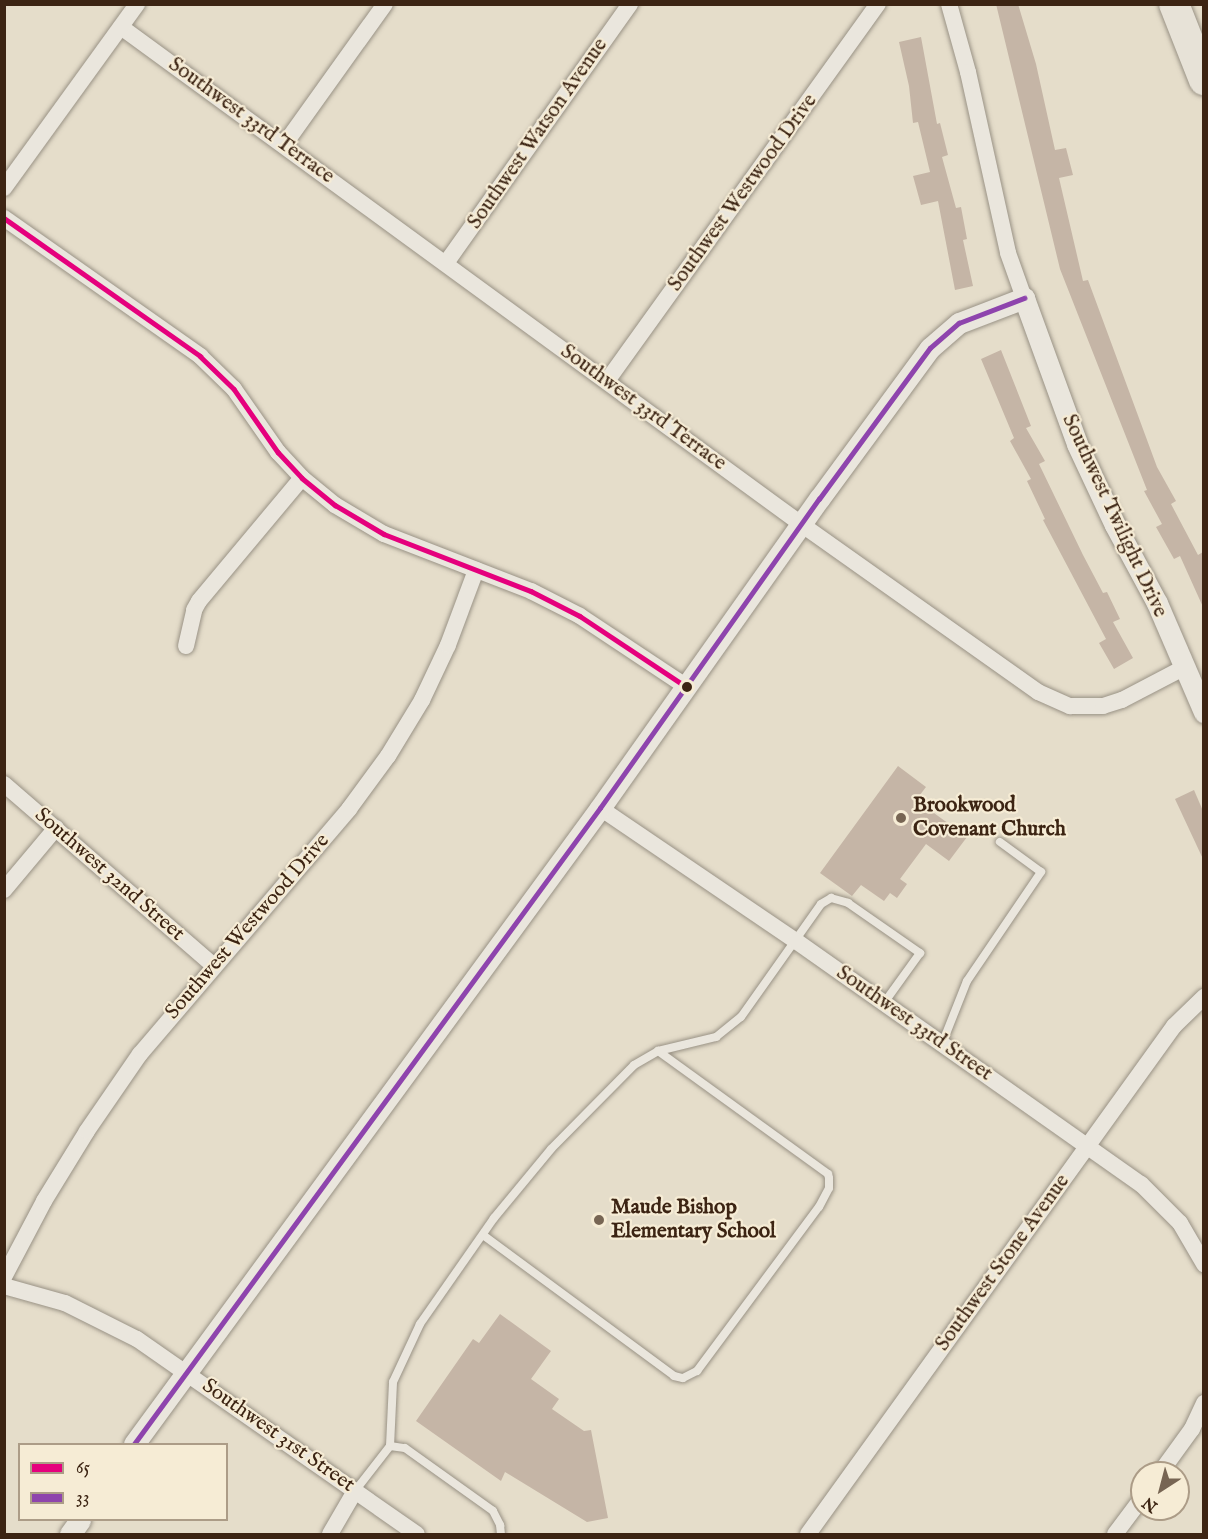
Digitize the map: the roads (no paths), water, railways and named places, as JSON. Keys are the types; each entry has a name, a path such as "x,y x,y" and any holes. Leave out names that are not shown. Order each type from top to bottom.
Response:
{"highway":[{"path":"1174,4 1203,80"}],"street":[{"path":"4,188 137,4"},
{"path":"284,145 385,4"},
{"name":"Southwest Watson Avenue","path":"446,263 630,4"},
{"name":"Southwest Westwood Drive","path":"608,381 878,4"},
{"name":"Southwest Twilight Drive","path":"949,4 968,72 1008,254 1077,444 1114,525 1157,603 1203,712"},
{"name":"Southwest 33rd Terrace","path":"122,27 801,524 1038,692 1057,702 1089,708 1103,706 1122,700 1185,667"},
{"path":"4,218 200,356 234,389 278,452 302,478 335,505 384,534 531,591 580,616 687,687"},
{"path":"135,1443 600,808 801,524 930,348 942,335 975,315 1024,298"},
{"path":"186,646 194,610 200,601 302,478"},
{"name":"Southwest Westwood Drive","path":"4,1277 44,1201 87,1131 140,1054 213,965 349,808 388,756 422,700 439,664 476,570"},
{"name":"Southwest 32nd Street","path":"4,784 213,965"},
{"name":"Southwest 33rd Street","path":"600,808 796,941 1088,1146 1159,1199 1180,1223 1203,1264"},
{"path":"4,890 56,828"},
{"name":"Southwest Stone Avenue","path":"808,1534 1174,1026 1203,997"},
{"name":"Southwest 31st Street","path":"4,1286 65,1304 112,1325 187,1371 417,1534"},
{"path":"1169,1461 1186,1437 1203,1403"},
{"path":"330,1534 354,1491"},
{"path":"1115,1534 1130,1514"},
{"path":"70,1534 80,1521"}],"lane":[{"path":"942,1044 968,981 1041,872 1000,842"},
{"path":"354,1491 390,1446 393,1382 420,1324 483,1235 551,1149 634,1065 658,1051 716,1037 741,1017 821,904 831,898 848,903 920,953 884,1003"},
{"path":"483,1235 674,1376 683,1378 697,1371 819,1207 830,1188 829,1178 828,1174 658,1051"},
{"path":"390,1446 405,1448 493,1511 500,1525 501,1534"}],"place":[{"name":"Brookwood Covenant Church","path":"901,818"},
{"name":"Maude Bishop Elementary School","path":"599,1220"}]}
